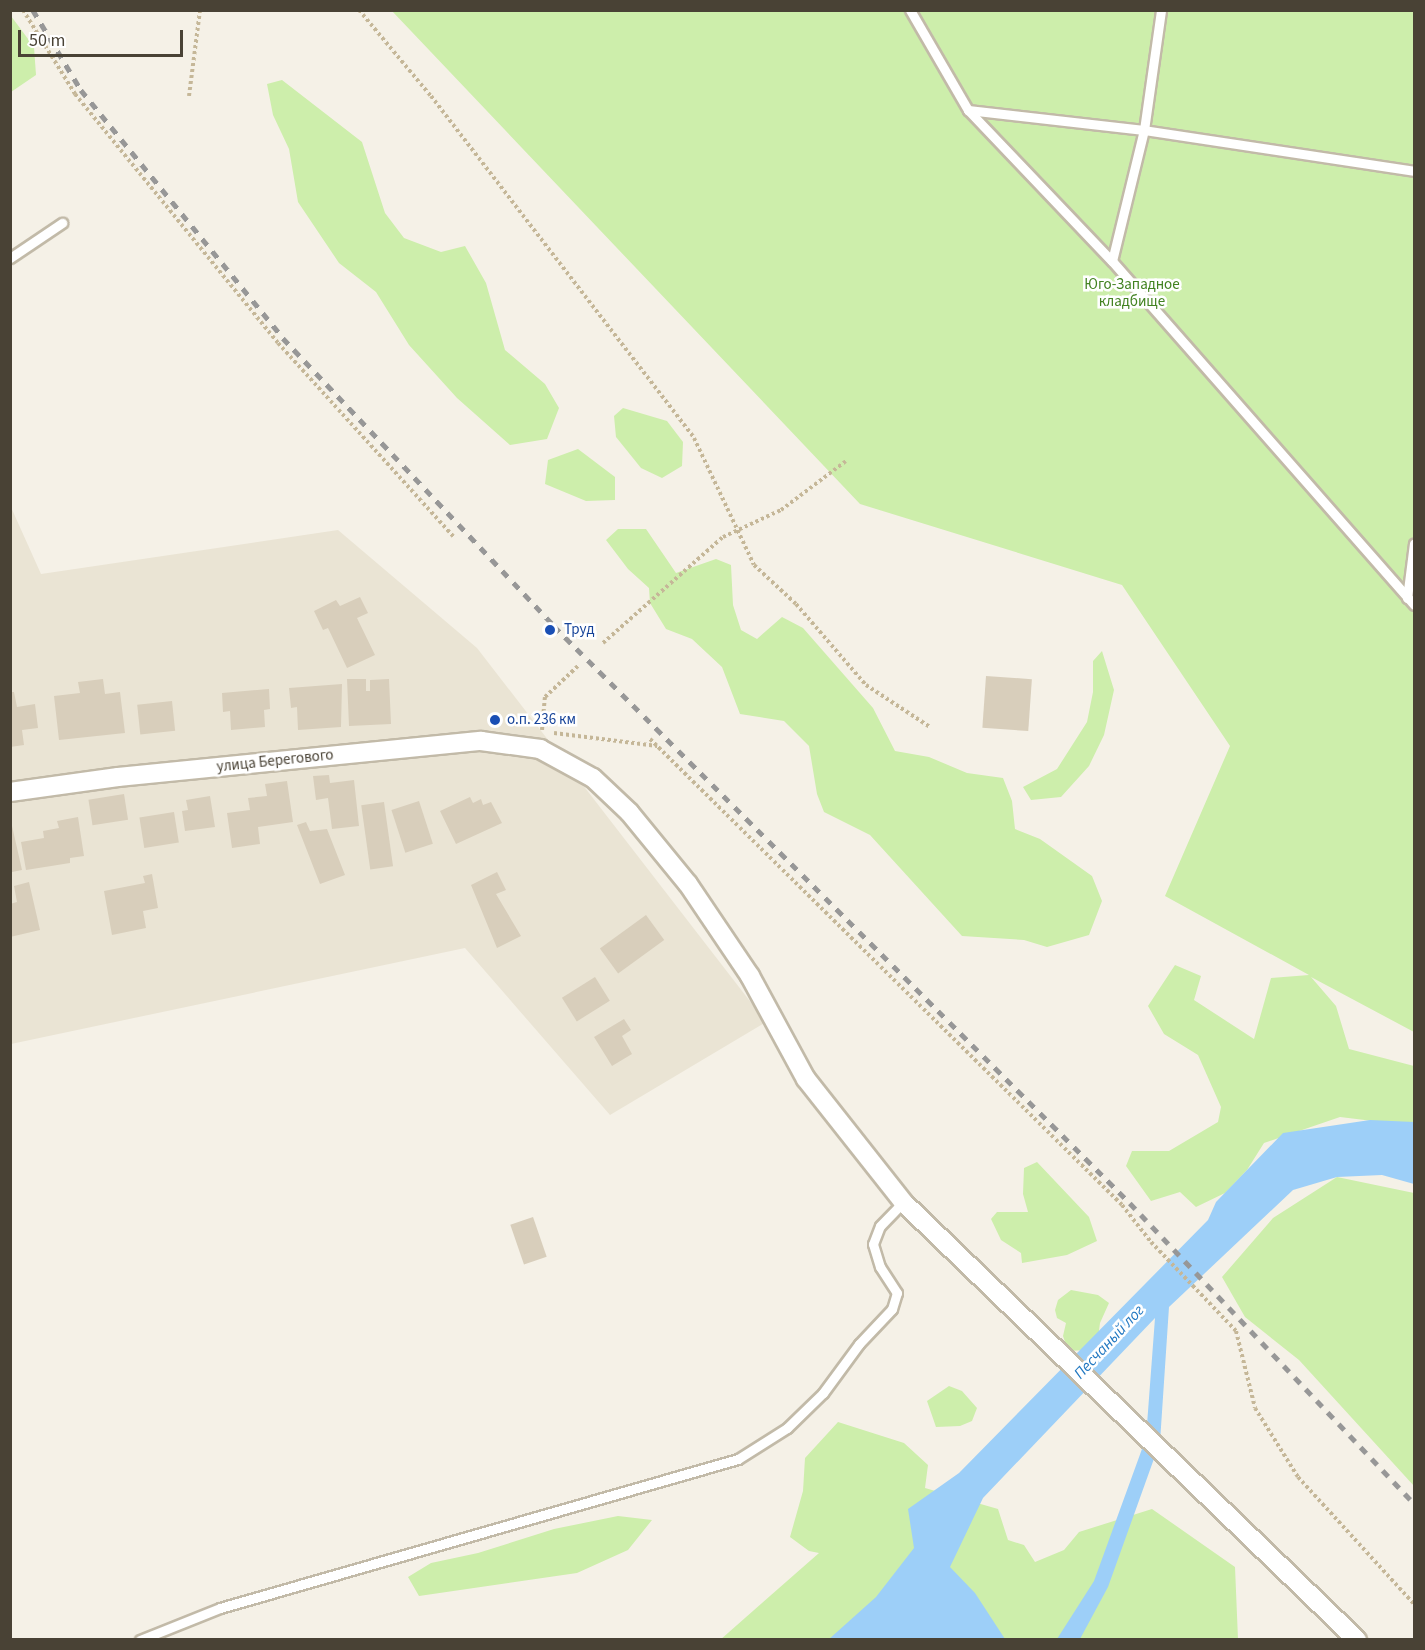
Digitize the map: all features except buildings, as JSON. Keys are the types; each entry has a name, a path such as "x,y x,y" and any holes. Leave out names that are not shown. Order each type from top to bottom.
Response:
{"street":[{"name":"улица Берегового","path":"10,792 118,777 481,741 540,741"},
{"path":"540,741 593,778 629,812 688,884 750,976 806,1079 903,1202 1357,1640"}],"lane":[{"path":"909,10 968,110 1112,261 1414,605"},
{"path":"1112,261 1144,130 1161,10"},
{"path":"968,110 1144,130 1414,171"},
{"path":"10,258 62,223"},
{"path":"1407,597 1414,543"},
{"path":"140,1640 220,1608 738,1458 788,1428 823,1393 859,1344 892,1309 897,1293 880,1267 873,1244 880,1226 903,1202"}],"path":[{"path":"23,10 75,94 278,343 453,536"},
{"path":"189,96 200,10"},
{"path":"359,10 431,96 694,438 754,565 796,604 866,685 930,727"},
{"path":"603,642 736,529 781,510 846,461"},
{"path":"579,665 545,698 540,741 657,747"},
{"path":"650,739 1122,1205 1151,1242 1236,1331 1255,1408 1298,1477 1414,1604"}],"shaded area":[{"path":"10,505 41,574 338,530 477,648 766,1022 610,1115 465,948 11,1044"}],"green space":[{"name":"Юго-Западное кладбище","path":"392,11 1414,11 1414,1032 1311,977 1336,1006 1349,1049 1414,1066 1414,1126 1340,1117 1264,1143 1247,1170 1225,1193 1196,1207 1180,1192 1151,1201 1126,1166 1132,1151 1169,1151 1218,1122 1221,1107 1198,1055 1164,1034 1148,1006 1175,965 1201,976 1194,1000 1254,1039 1271,978 1309,975 1165,896 1230,746 1122,585 860,504"},
{"path":"11,16 34,47 36,75 11,92"},
{"path":"282,80 362,142 385,213 404,238 441,252 465,246 486,283 505,350 545,384 559,408 547,439 510,445 457,398 409,345 376,292 339,263 298,202 289,149 273,115 267,84"},
{"path":"623,408 667,421 683,442 682,466 662,478 641,468 616,437 614,416"},
{"path":"578,449 615,477 615,500 586,501 545,484 548,460"},
{"path":"618,529 646,529 676,573 716,559 731,565 733,605 741,630 757,639 782,617 803,628 873,708 895,751 929,757 967,773 1003,778 1012,801 1015,829 1040,839 1092,876 1102,901 1089,935 1047,947 1024,940 962,936 870,835 824,812 817,794 809,746 784,721 740,714 722,667 692,639 666,629 650,603 649,588 628,569 606,540"},
{"path":"1102,651 1114,690 1104,735 1089,766 1061,797 1031,800 1023,787 1057,769 1087,722 1093,692 1093,661"},
{"path":"1037,1162 1089,1217 1097,1241 1067,1255 1022,1263 1021,1253 1001,1240 991,1219 997,1212 1028,1212 1023,1194 1024,1168"},
{"path":"1337,1177 1414,1193 1414,1486 1299,1360 1245,1317 1222,1277 1273,1218"},
{"path":"1071,1290 1098,1295 1109,1303 1100,1323 1098,1338 1087,1350 1068,1351 1063,1336 1066,1323 1057,1318 1055,1310 1058,1300"},
{"path":"949,1386 962,1391 977,1408 972,1421 960,1426 936,1427 927,1401"},
{"path":"838,1422 904,1443 928,1465 925,1488 998,1509 1008,1540 1024,1545 1035,1562 1064,1550 1079,1532 1152,1509 1235,1567 1238,1639 720,1640 819,1553 809,1551 790,1537 803,1491 805,1458"},
{"path":"618,1516 652,1520 628,1550 577,1573 419,1596 408,1577 431,1563 478,1553 554,1529"}],"water":[{"name":"Песчаный лог","path":"1370,1120 1414,1122 1414,1184 1382,1175 1337,1177 1293,1190 1169,1307 1160,1442 1108,1587 1080,1639 1057,1639 1094,1581 1146,1438 1155,1318 983,1498 950,1567 975,1593 1005,1639 828,1640 876,1597 914,1548 908,1509 959,1473 1208,1220 1216,1202 1283,1133"}],"railway":[{"path":"33,10 81,90 283,338 554,626 1130,1203 1414,1503"}],"place":[{"name":"Труд","path":"550,630"},
{"name":"о.п. 236 км","path":"495,720"}]}
